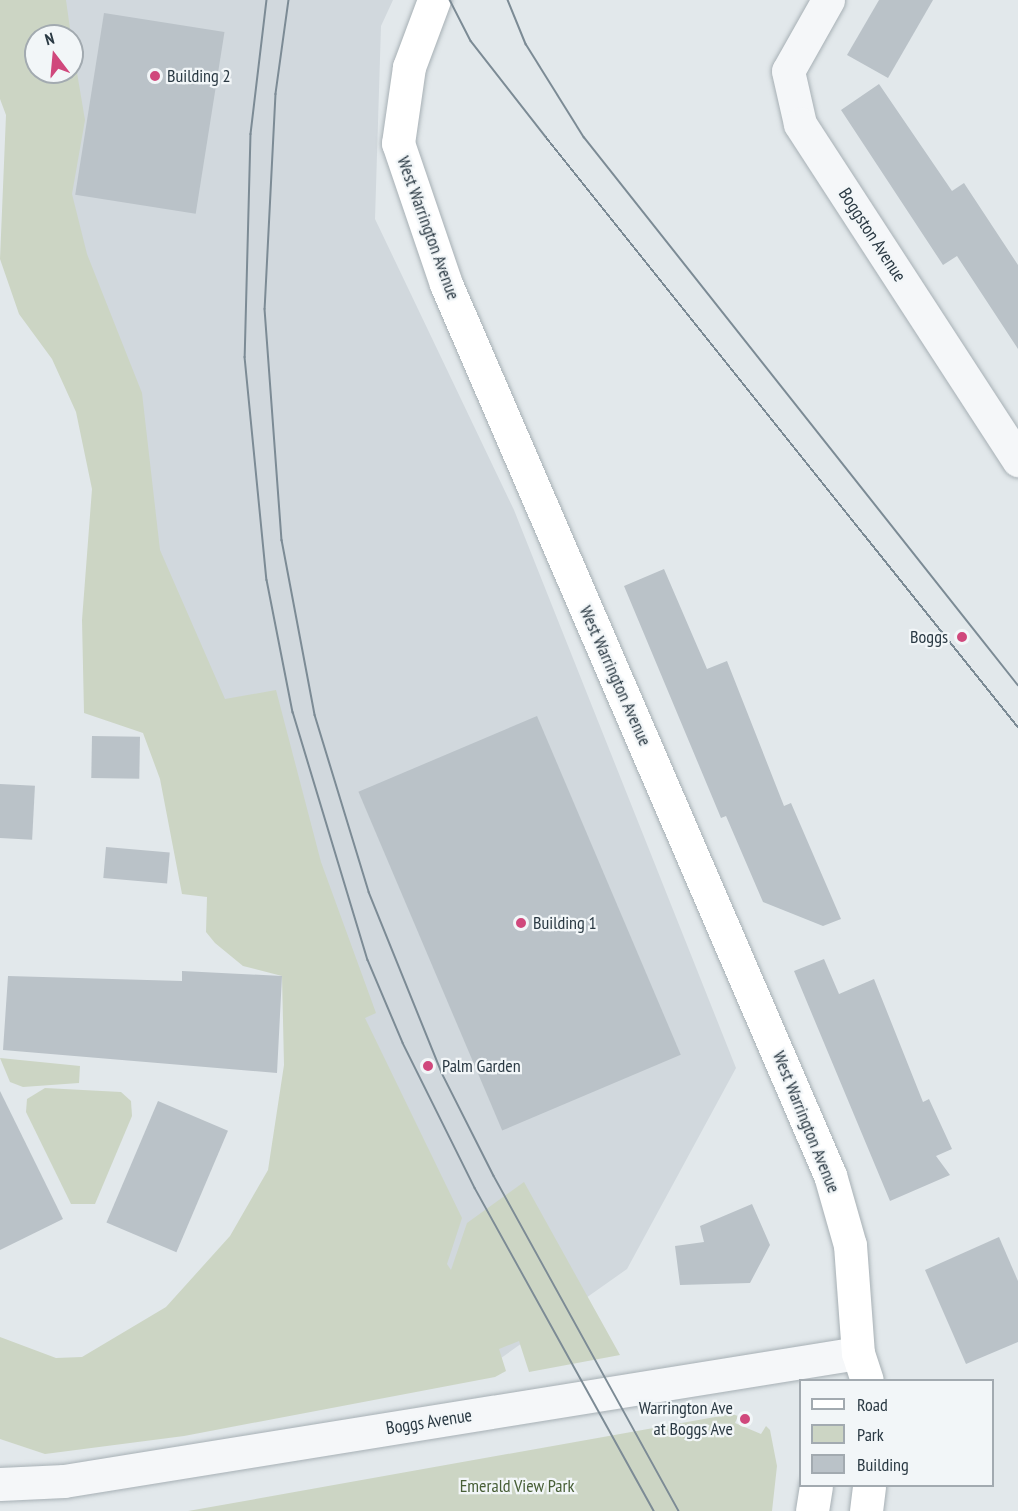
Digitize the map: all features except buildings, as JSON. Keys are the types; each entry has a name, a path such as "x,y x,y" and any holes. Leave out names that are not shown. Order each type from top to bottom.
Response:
{"main road":[{"name":"West Warrington Avenue","path":"434,0 409,67 398,143 451,295 826,1164 850,1245 856,1371"},
{"path":"812,1511 816,1487"},
{"path":"866,1511 869,1487"}],"street":[{"name":"Boggston Avenue","path":"828,0 788,71 800,124 1018,460"},
{"name":"Boggs Avenue","path":"0,1484 64,1481 856,1371"}],"shaded area":[{"path":"23,0 393,0 381,26 375,219 514,510 736,1068 627,1269 494,1363 415,1238 216,724 57,270 34,84 84,84 84,24 26,24"}],"green space":[{"path":"0,0 66,0 69,24 24,24 24,84 79,84 85,120 72,194 87,254 142,393 160,550 225,699 276,690 321,862 376,1013 365,1018 462,1218 447,1264 451,1270 467,1223 524,1182 620,1355 529,1372 519,1341 499,1349 506,1371 495,1377 184,1436 45,1454 0,1439 0,1337 56,1358 82,1357 166,1307 230,1236 268,1170 284,1065 282,976 243,966 215,943 206,932 207,897 182,894 160,779 143,733 84,713 82,620 92,489 76,412 52,359 19,314 0,259 6,115 0,99"},
{"path":"0,1058 80,1066 79,1083 23,1087 10,1082"},
{"path":"45,1088 121,1092 131,1101 132,1116 95,1204 71,1204 26,1112 27,1099"},
{"name":"Emerald View Park","path":"732,1414 738,1416 735,1423 761,1434 766,1426 770,1430 777,1466 772,1511 188,1511"}],"tram line":[{"path":"267,0 251,134 245,357 267,580 293,712 368,960 403,1043 475,1188 654,1511"},
{"path":"289,0 276,94 265,309 282,540 315,715 369,892 442,1073 494,1176 679,1511"},
{"path":"450,0 471,41 546,137 1018,727"},
{"path":"508,0 526,44 584,137 1018,685"}],"place":[{"name":"Building 2","path":"155,76"},
{"name":"Boggs","path":"962,637"},
{"name":"Building 1","path":"521,923"},
{"name":"Palm Garden","path":"428,1066"},
{"name":"Warrington Ave at Boggs Ave","path":"745,1419"}]}
